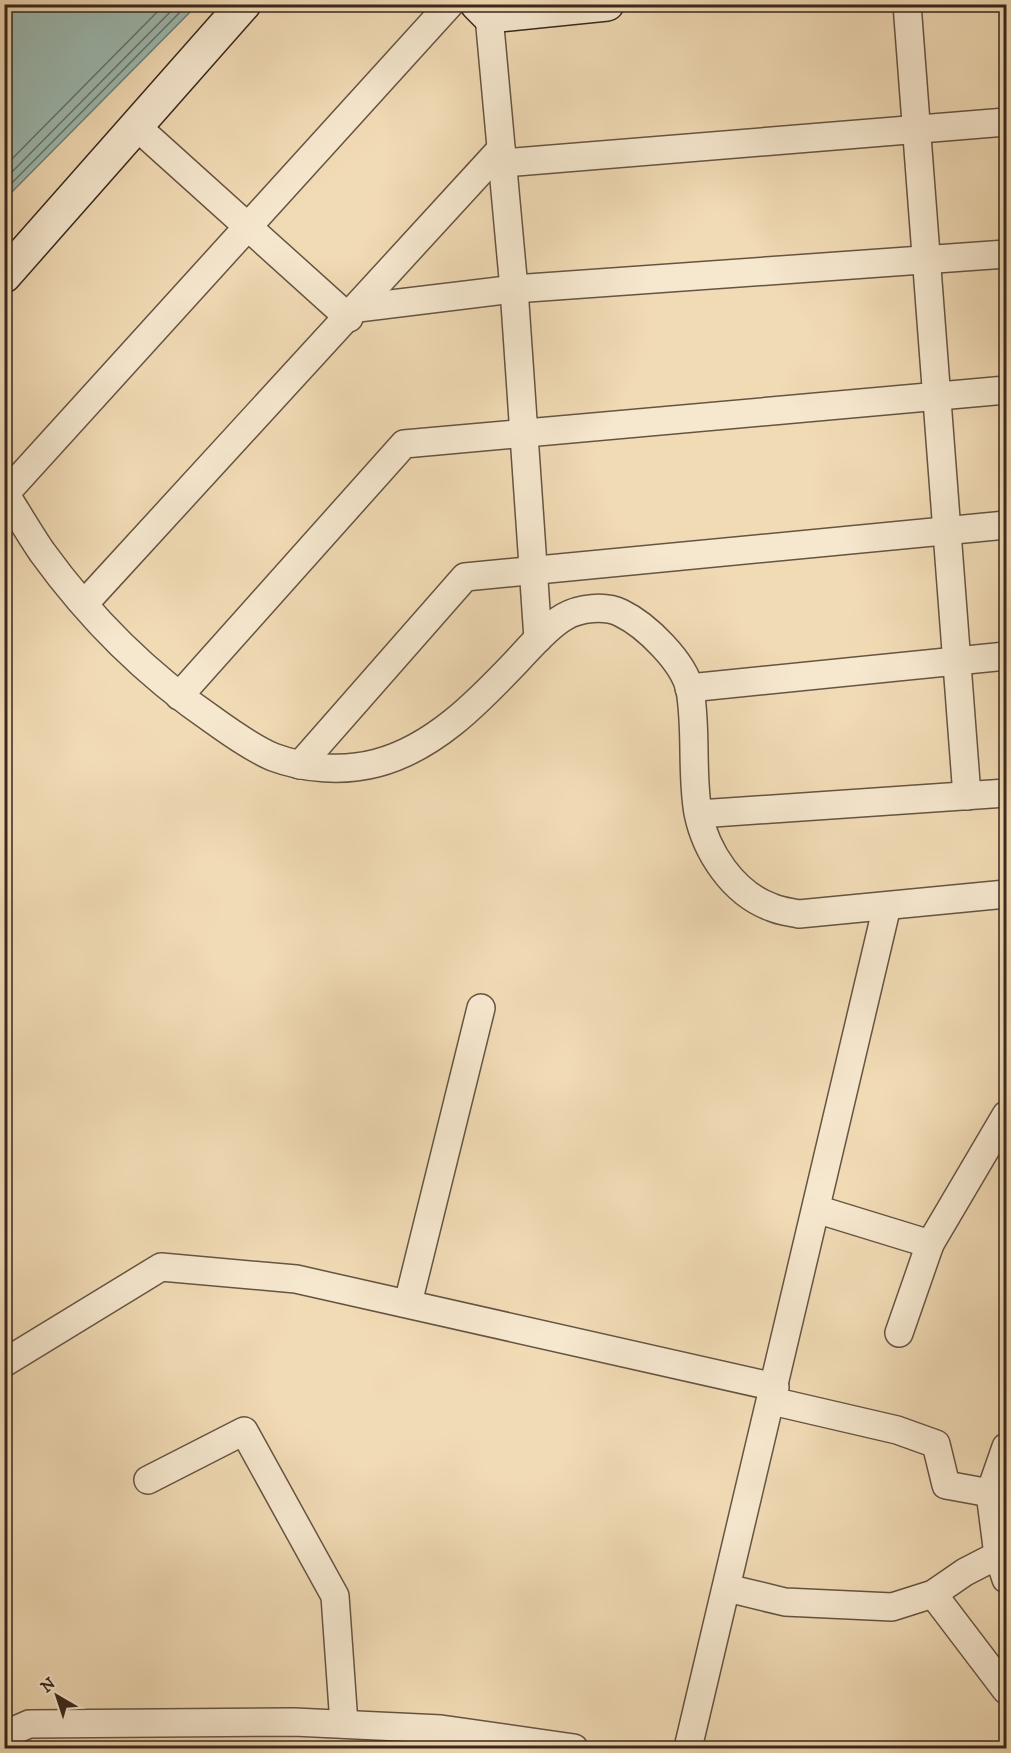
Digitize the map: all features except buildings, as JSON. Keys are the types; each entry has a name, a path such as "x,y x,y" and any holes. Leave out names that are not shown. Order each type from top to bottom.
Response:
{"street":[{"path":"4,276 244,4"},
{"path":"450,4 5,493 42,552 84,604 135,660 230,733 271,756 300,765 339,769 377,763 425,744 484,695 538,639 565,617 593,608 619,611 646,630 665,649 689,688 699,814 708,843 726,874 745,893 771,908 799,914 1006,894"},
{"path":"538,639 514,289 502,156 483,10 607,4"},
{"path":"907,4 967,796"},
{"path":"84,604 353,313 502,156 1006,122"},
{"path":"136,126 247,226 353,313 514,289 1006,254"},
{"path":"179,696 404,444 1006,390"},
{"path":"300,765 465,577 1006,525"},
{"path":"689,688 1006,656"},
{"path":"699,814 1006,793"},
{"path":"688,1749 887,906"},
{"path":"408,1303 481,1008"},
{"path":"899,1333 930,1244 1006,1115"},
{"path":"816,1209 930,1244"},
{"path":"4,1363 161,1267 296,1279 408,1303 773,1394 897,1430 936,1444 946,1485 996,1500"},
{"path":"148,1480 244,1431 335,1596 344,1724"},
{"path":"727,1588 785,1602 861,1608 892,1607 933,1594 965,1572 1002,1567 996,1500 1006,1447"},
{"path":"933,1594 1006,1690"},
{"path":"4,1736 29,1724 294,1722 441,1729 574,1749"}],"water":[{"path":"4,5 197,5 5,199"}]}
